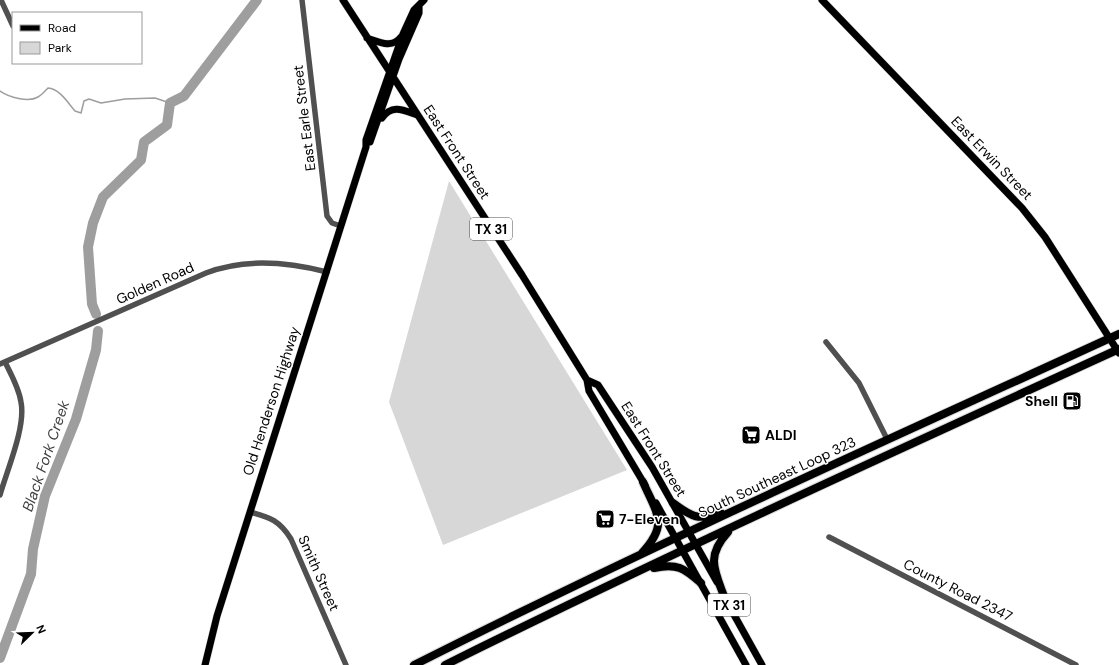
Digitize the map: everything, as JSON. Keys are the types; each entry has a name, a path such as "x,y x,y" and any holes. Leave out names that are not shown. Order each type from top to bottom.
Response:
{"highway":[{"name":"South Southeast Loop 323","path":"414,665 494,625 743,507 1119,334"},
{"name":"South Southeast Loop 323","path":"444,665 639,571 921,439 1118,351"},
{"path":"639,556 654,538 659,524 657,514 643,482"},
{"path":"673,503 686,514 698,518 743,507"},
{"path":"725,598 715,571 713,557 716,547 730,529"},
{"path":"639,571 666,565 675,566 685,569 701,583"},
{"path":"494,625 500,638"}],"main road":[{"name":"East Front Street","path":"343,0 587,380 588,391 683,551 746,665"},
{"name":"East Erwin Street","path":"822,0 998,181 1026,213 1045,237 1118,351"},
{"name":"Old Henderson Highway","path":"366,147 371,141 394,79 399,59 419,12 421,3"},
{"name":"Old Henderson Highway","path":"205,665 217,616 366,147 366,140 403,34 414,10 421,3"},
{"path":"367,38 389,44 398,41 403,34"},
{"path":"377,124 386,112 391,109 397,108 417,114"},
{"name":"East Front Street","path":"587,380 598,385 652,467 690,532 762,665"}],"street":[{"path":"1,0 12,24"},
{"name":"East Earle Street","path":"302,0 327,216 332,223 341,226"},
{"name":"Golden Road","path":"2,363 198,277 227,266 246,263 290,265 326,272"},
{"path":"826,342 859,383 888,439"},
{"path":"0,495 20,427 22,409 18,393 2,363"},
{"name":"Smith Street","path":"250,512 274,520 284,528 291,540 346,665"},
{"name":"County Road 2347","path":"829,537 1076,665"}],"green space":[{"path":"449,181 627,470 443,545 389,402"}],"waterway":[{"name":"Black Fork Creek","path":"96,314 92,304 88,247 93,223 103,197 141,160 144,142 167,125 170,103 184,96 257,0"},
{"path":"0,91 13,97 34,99 48,88 52,89 63,97 75,111 81,113 84,101 89,99 101,103 125,99 155,98 170,103"},
{"name":"Black Fork Creek","path":"0,658 31,574 33,549 45,496 76,419 96,350 98,331"}],"place":[{"name":"Shell","path":"1072,401"},
{"name":"ALDI","path":"751,435"},
{"name":"7-Eleven","path":"605,519"}]}
